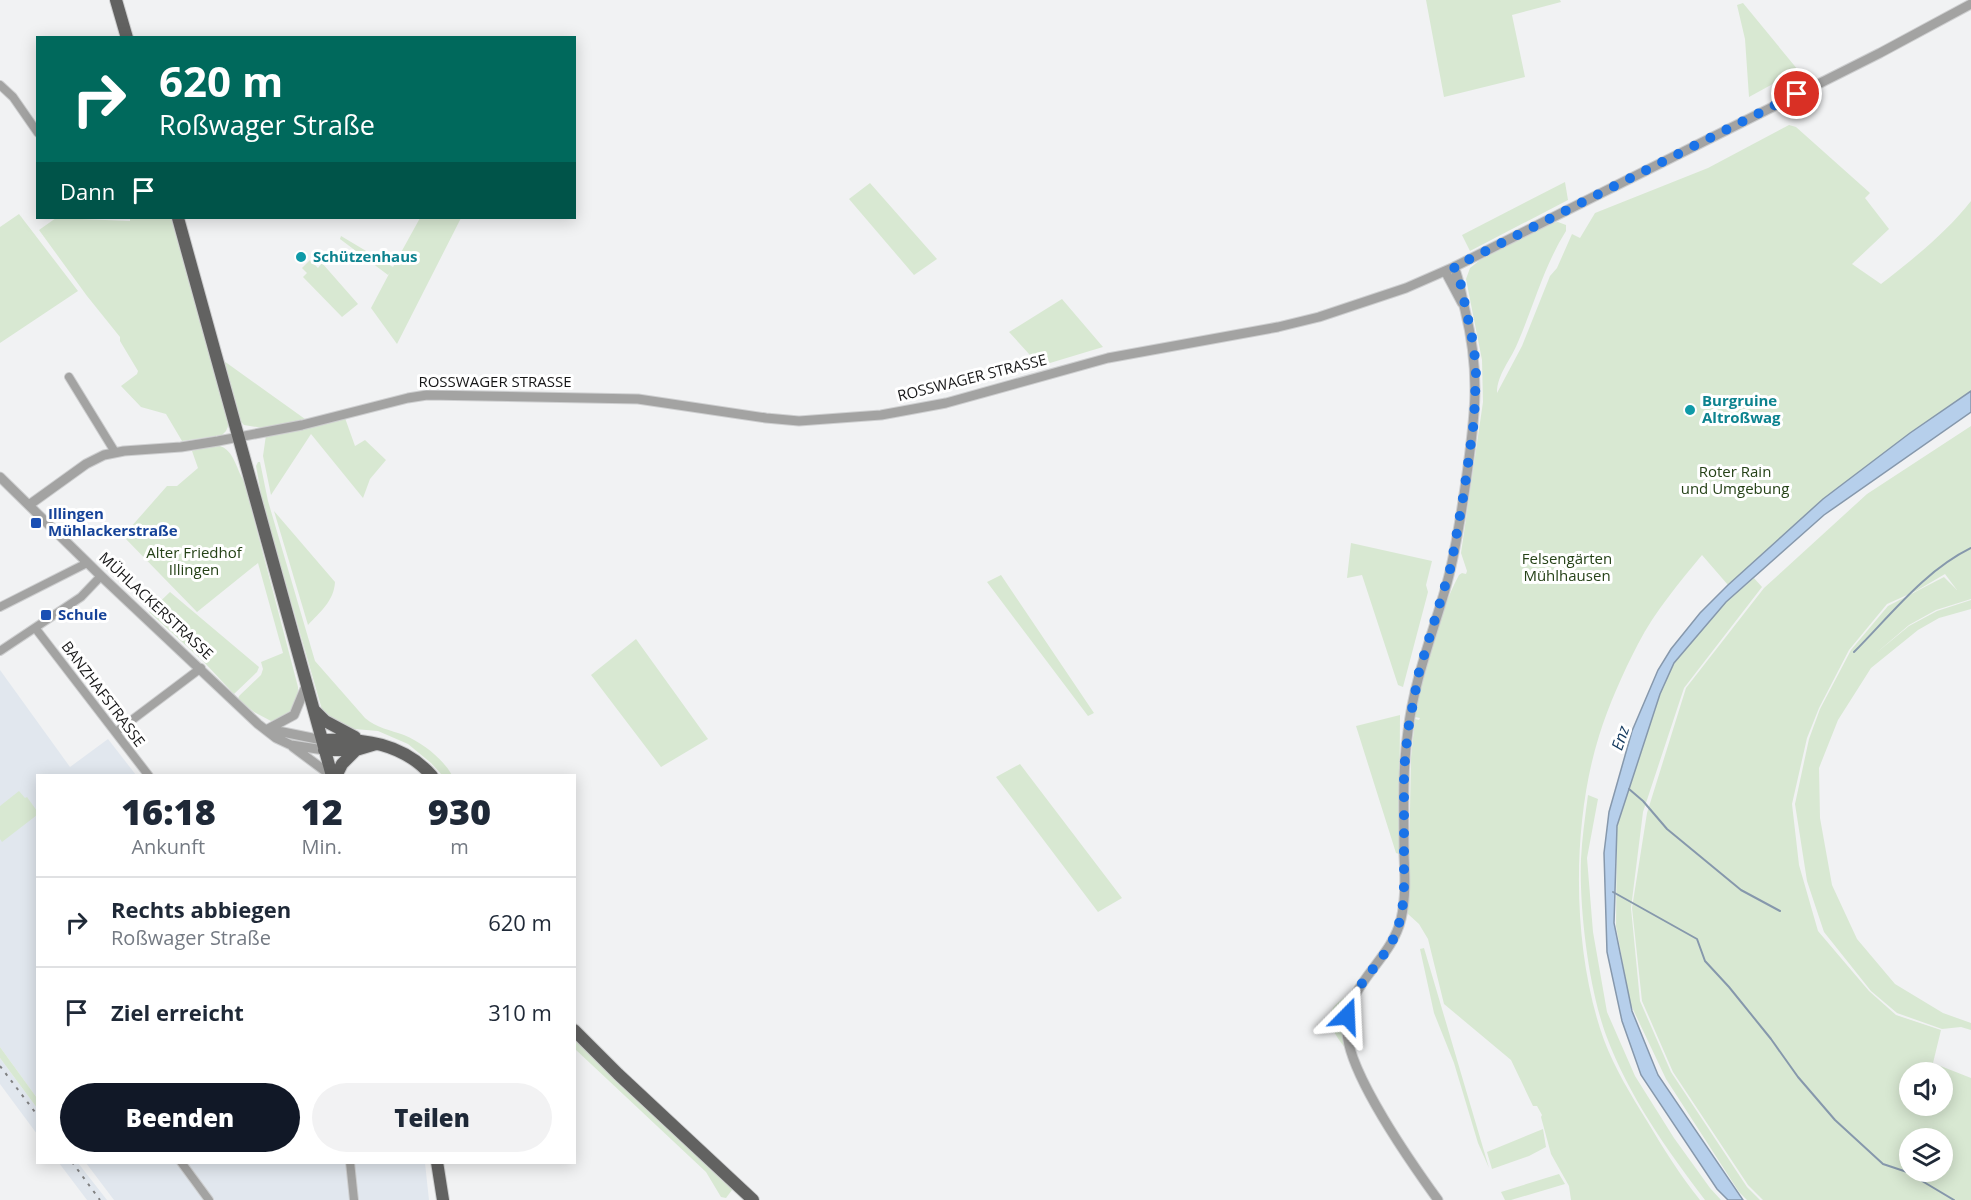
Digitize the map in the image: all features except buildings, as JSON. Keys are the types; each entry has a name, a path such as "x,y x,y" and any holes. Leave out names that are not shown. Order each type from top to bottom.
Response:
{"main road":[{"path":"116,0 126,36"},
{"path":"178,219 331,774"},
{"path":"312,708 325,721 359,745"},
{"path":"323,745 376,744 392,747 414,758 430,774"},
{"path":"337,774 342,764 359,745"},
{"path":"576,1032 753,1200"},
{"path":"437,1164 443,1200"}],"street":[{"name":"ROSSWAGER STRASSE","path":"29,506 86,464 104,454 181,447 302,425 408,398 439,394 638,399 799,421 881,415 966,398 1108,358 1278,327 1319,317 1406,288 1450,269 1971,4"},
{"path":"0,85 24,110 36,130"},
{"path":"1438,1200 1400,1144 1362,1078 1349,1049 1347,1024 1349,1008 1357,990 1391,945 1402,915 1404,770 1408,730 1419,672 1454,553 1474,421 1476,361 1464,306 1450,269"},
{"path":"69,377 115,452"},
{"name":"MÜHLACKERSTRASSE","path":"0,477 87,563 258,724 323,745"},
{"path":"0,607 87,563"},
{"path":"0,651 81,597 101,576"},
{"name":"BANZHAFSTRASSE","path":"36,628 147,774"},
{"path":"116,732 201,668"},
{"path":"268,729 294,715 306,686"},
{"name":"MÜHLACKERSTRASSE","path":"268,729 276,738 291,745 323,745"},
{"path":"291,745 329,774"},
{"path":"182,1164 208,1200"},
{"path":"350,1164 354,1200"}],"shaded area":[{"path":"0,670 70,767 108,739 135,774 36,774 36,1097 0,1047"},
{"path":"0,1058 36,1107 36,1133 0,1084"},
{"path":"60,1164 79,1164 107,1200 87,1200"},
{"path":"87,1164 425,1164 429,1200 114,1200"}],"green space":[{"path":"1426,0 1560,0 1561,2 1512,15 1525,77 1444,97"},
{"path":"1743,3 1798,70 1749,97 1745,39 1737,5"},
{"path":"1789,125 1796,127 1870,193 1865,198 1889,229 1852,264 1881,284 1940,235 1971,201 1971,391 1910,433 1823,499 1728,585 1702,555 1660,609 1632,655 1612,700 1590,771 1583,809 1580,848 1581,929 1593,1005 1613,1061 1659,1141 1700,1200 1571,1200 1569,1186 1551,1154 1542,1115 1537,1106 1533,1106 1511,1060 1444,1004 1428,939 1419,924 1408,914 1411,757 1415,719 1420,718 1415,717 1438,625 1459,575 1466,574 1467,571 1461,553 1483,402 1482,360 1466,279 1470,268 1480,260 1552,223 1558,222 1566,225 1566,231 1545,272 1518,342 1502,373 1497,393 1522,346 1550,276 1557,268 1572,234 1580,238 1595,213 1708,168"},
{"path":"1565,182 1568,200 1470,251 1462,235"},
{"path":"870,183 937,259 914,275 849,199"},
{"path":"19,214 78,291 0,343 0,227"},
{"path":"55,219 130,221 130,219 171,219 229,424 222,435 182,441 166,414 141,407 121,386 138,371 120,341 120,337 39,230"},
{"path":"419,219 460,219 397,344 371,308 390,272 388,275 340,239 341,236 393,267"},
{"path":"310,260 318,268 322,263 358,304 342,317 303,277 307,273 302,268"},
{"path":"1062,299 1103,347 1040,366 1009,332"},
{"path":"224,361 305,419 263,428 244,425 240,421"},
{"path":"345,418 355,446 365,440 386,460 370,479 363,498 311,434 271,495 263,456 266,435"},
{"path":"1971,426 1971,599 1936,610 1909,625 1875,654 1909,626 1937,611 1971,600 1971,609 1939,618 1918,630 1871,668 1838,720 1819,768 1820,818 1832,885 1857,939 1895,984 1943,1013 1971,1023 1971,1030 1961,1027 1942,1029 1897,1013 1871,991 1824,932 1807,881 1795,804 1809,739 1820,709 1851,650 1888,606 1944,577 1957,590 1945,574 1887,604 1849,650 1819,708 1807,738 1792,804 1799,865 1818,931 1869,991 1896,1015 1941,1030 1933,1062 1899,1062 1899,1116 1953,1116 1953,1071 1971,1078 1971,1200 1763,1200 1748,1185 1673,1072 1642,1001 1632,908 1647,813 1686,688 1764,588 1867,494"},
{"name":"Alter Friedhof Illingen","path":"215,445 230,454 244,481 298,687 297,701 289,714 271,721 254,712 238,699 261,675 263,669 261,662 283,653 258,563 197,612 123,536 167,486 177,486 198,468 192,451"},
{"path":"260,462 268,501 315,661 365,718 418,742 437,757 451,774 441,774 408,744 378,731 343,728 323,713 263,504 256,466"},
{"path":"274,511 335,582 329,601 308,625"},
{"path":"1351,543 1432,561 1426,585 1428,592 1403,687 1398,685 1362,575 1347,578"},
{"path":"1001,575 1094,713 1088,716 987,582"},
{"path":"1754,578 1762,587 1684,688 1643,812 1631,908 1640,1001 1671,1072 1747,1187 1760,1200 1747,1200 1739,1192 1666,1079 1630,1003 1616,926 1617,826 1660,694 1674,662 1726,602"},
{"path":"170,592 259,667 257,672 234,694 202,660 149,612"},
{"path":"636,639 708,739 661,767 591,675"},
{"path":"1400,715 1399,854 1396,853 1356,726"},
{"path":"1020,764 1122,898 1098,912 996,777"},
{"path":"19,791 25,798 27,797 36,810 36,816 2,842 0,839 0,806"},
{"path":"1588,795 1598,799 1587,858 1593,932 1607,1012 1635,1076 1674,1138 1721,1200 1705,1200 1677,1162 1625,1079 1606,1035 1590,972 1582,901 1581,851"},
{"path":"1424,948 1489,1168 1478,1143 1454,1063 1434,1013 1420,949"},
{"path":"1357,990 1349,1008 1351,1055 1335,1033 1330,1020 1333,1008"},
{"path":"576,1040 731,1186 732,1190 726,1198 721,1197 706,1172 576,1050"},
{"path":"0,1047 36,1097 36,1107 0,1058"},
{"path":"1543,1129 1546,1147 1529,1156 1492,1169 1487,1152"},
{"path":"1559,1174 1565,1184 1511,1200 1505,1200 1501,1192"}],"water":[{"path":"1971,391 1971,412 1824,515 1726,602 1674,663 1660,694 1617,826 1614,923 1632,1011 1658,1075 1743,1200 1728,1200 1717,1189 1641,1075 1622,1021 1607,952 1604,853 1609,812 1632,731 1658,670 1671,649 1700,613 1823,499 1910,433"}],"waterway":[{"path":"1854,652 1923,582 1938,569 1971,548"},
{"path":"1629,789 1643,801 1667,829 1741,890 1780,911"},
{"path":"1613,892 1697,939 1705,961 1729,987 1798,1077 1835,1120 1883,1164 1907,1172 1954,1200"}],"railway":[{"path":"0,1066 36,1113"},
{"path":"73,1164 100,1200"}],"place":[{"name":"Schützenhaus","path":"301,257"},
{"name":"Burgruine Altroßwag","path":"1690,410"},
{"name":"Illingen Mühlackerstraße","path":"36,523"},
{"name":"Schule","path":"46,615"}],"route":[{"path":"1347,1016 1357,990 1391,945 1402,915 1404,770 1412,702 1451,566 1464,492 1474,421 1476,361 1460,281 1454,267 1797,94"}],"park label":[{"name":"Roter Rain und Umgebung","path":"1735,480"},
{"name":"Felsengärten Mühlhausen","path":"1567,568"}],"water label":[{"name":"Enz","path":"1620,738"}]}
